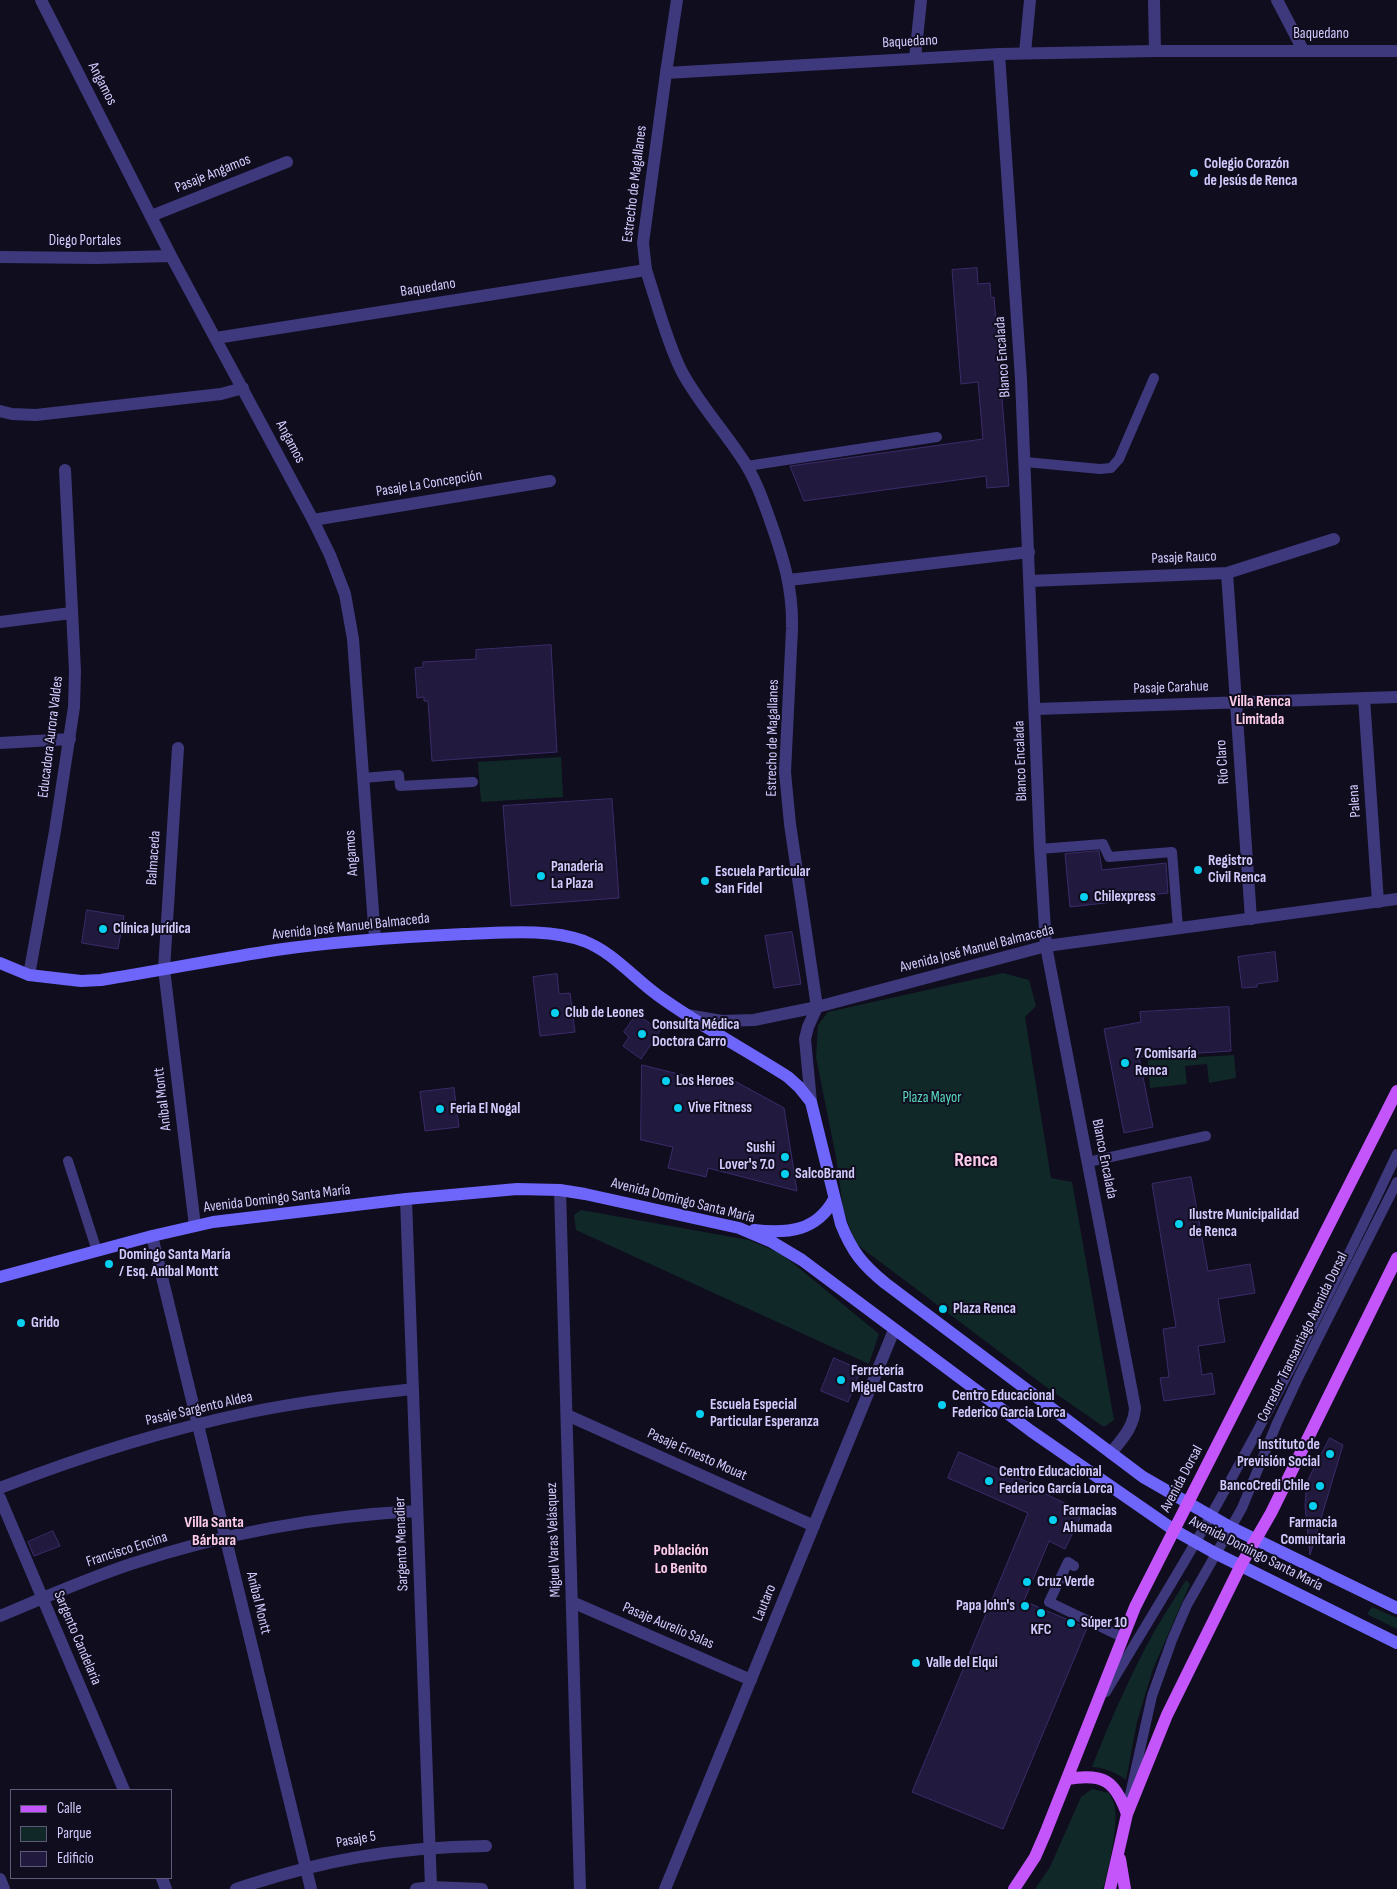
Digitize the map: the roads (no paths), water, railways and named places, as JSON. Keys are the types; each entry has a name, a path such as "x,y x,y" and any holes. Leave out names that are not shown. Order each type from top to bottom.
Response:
{"main road":[{"name":"Avenida José Manuel Balmaceda","path":"0,963 29,975 81,981 100,980 276,950 375,939 511,933 546,933 573,938 602,950 649,989 788,1077 799,1086 810,1102 834,1199"},
{"name":"Avenida Dorsal","path":"1014,1889 1035,1857 1135,1607 1397,1091"},
{"name":"Avenida Domingo Santa María","path":"0,1277 195,1226 406,1199 517,1189 560,1190 739,1228 772,1242 802,1260 1031,1431 1174,1530 1215,1553 1397,1643"},
{"name":"Avenida Domingo Santa María","path":"834,1199 847,1240 854,1253 870,1270 1111,1453 1143,1476 1230,1527 1397,1608"},
{"path":"739,1228 773,1231 797,1230 807,1226 823,1215 834,1199"},
{"path":"1110,1889 1127,1814 1167,1715 1397,1258"},
{"path":"1067,1779 1096,1778 1111,1784 1120,1796 1127,1814"},
{"path":"1119,1851 1125,1889"}],"street":[{"name":"Angamos","path":"41,0 171,256 313,520 338,575 350,616 375,939"},
{"name":"Estrecho de Magallanes","path":"677,0 643,243 646,270 681,369 747,466 766,507 789,580 792,629 785,772 790,824 817,1006"},
{"path":"915,58 921,0"},
{"path":"1025,53 1030,0"},
{"path":"1154,0 1155,51"},
{"path":"1277,0 1303,50"},
{"name":"Baquedano","path":"666,73 1025,53 1303,50 1397,51"},
{"name":"Blanco Encalada","path":"999,54 1025,462 1040,849 1046,946 1135,1408 1135,1416 1130,1428 1111,1453"},
{"name":"Pasaje Angamos","path":"151,216 287,162"},
{"name":"Diego Portales","path":"0,257 97,258 171,256"},
{"name":"Baquedano","path":"216,338 646,270"},
{"path":"0,411 12,414 36,415 221,394 243,388"},
{"name":"Educadora Aurora Valdes","path":"29,975 55,831 74,707 75,671 65,470"},
{"name":"Pasaje La Concepción","path":"313,520 550,481"},
{"name":"Pasaje Rauco","path":"1030,581 1227,573 1334,539"},
{"path":"789,580 1029,552"},
{"name":"Río Claro","path":"1227,573 1251,919"},
{"path":"0,622 71,613"},
{"name":"Pasaje Carahue","path":"1036,709 1397,697"},
{"name":"Palena","path":"1364,698 1378,902"},
{"path":"0,743 70,739"},
{"name":"Balmaceda","path":"164,969 178,748"},
{"name":"Avenida José Manuel Balmaceda","path":"686,1014 704,1018 738,1021 754,1020 817,1006 1046,946 1397,899"},
{"name":"Aníbal Montt","path":"164,969 195,1226"},
{"path":"810,1102 804,1039 817,1006"},
{"name":"Miguel Varas Velásquez","path":"560,1190 580,1889"},
{"name":"Sargento Menadier","path":"406,1199 431,1887"},
{"name":"Aníbal Montt","path":"152,1236 311,1889"},
{"name":"Lautaro","path":"665,1889 894,1330"},
{"name":"Pasaje Sargento Aldea","path":"0,1488 93,1454 198,1424 307,1402 413,1389"},
{"name":"Pasaje Ernesto Mouat","path":"567,1415 814,1526"},
{"name":"Sargento Candelaria","path":"0,1498 124,1789"},
{"name":"Francisco Encina","path":"0,1616 131,1564 225,1537 320,1519 369,1513 417,1511"},
{"name":"Pasaje Aurelio Salas","path":"572,1602 751,1680"},
{"name":"Pasaje 5","path":"236,1889 306,1867 369,1854 429,1847 486,1846"},
{"path":"0,1879 4,1889"},
{"path":"416,1889 431,1887 482,1889"}],"lane":[{"path":"1025,462 1100,469 1111,468 1119,459 1154,378"},
{"path":"747,466 937,437"},
{"path":"363,778 398,775 400,786 473,782"},
{"path":"1040,849 1102,844 1109,857 1172,852 1178,928"},
{"path":"1088,1162 1206,1136"},
{"name":"Corredor Transantiago Avenida Dorsal","path":"1093,1714 1211,1515 1273,1402 1348,1258 1397,1154"},
{"path":"68,1161 97,1251"},
{"name":"Corredor Transantiago Avenida Dorsal","path":"1127,1814 1146,1718 1159,1674 1187,1605 1242,1508 1276,1423 1397,1182"},
{"path":"1074,1566 1068,1562 1049,1602 1122,1637"}],"place":[{"name":"Colegio Corazón de Jesús de Renca","path":"1194,173"},
{"name":"Registro Civil Renca","path":"1198,870"},
{"name":"Panaderia La Plaza","path":"541,876"},
{"name":"Escuela Particular San Fidel","path":"705,881"},
{"name":"Chilexpress","path":"1084,897"},
{"name":"Clínica Jurídica","path":"103,929"},
{"name":"Club de Leones","path":"555,1013"},
{"name":"Consulta Médica Doctora Carro","path":"642,1034"},
{"name":"7 Comisaría Renca","path":"1125,1063"},
{"name":"Los Heroes","path":"666,1081"},
{"name":"Vive Fitness","path":"678,1108"},
{"name":"Feria El Nogal","path":"440,1109"},
{"name":"Sushi Lover's 7.0","path":"785,1157"},
{"name":"SalcoBrand","path":"785,1174"},
{"name":"Ilustre Municipalidad de Renca","path":"1179,1224"},
{"name":"Domingo Santa María / Esq. Aníbal Montt","path":"109,1264"},
{"name":"Plaza Renca","path":"943,1309"},
{"name":"Grido","path":"21,1323"},
{"name":"Ferretería Miguel Castro","path":"841,1380"},
{"name":"Centro Educacional Federico Garcia Lorca","path":"942,1405"},
{"name":"Escuela Especial Particular Esperanza","path":"700,1414"},
{"name":"Instituto de Previsión Social","path":"1330,1454"},
{"name":"Centro Educacional Federico García Lorca","path":"989,1481"},
{"name":"BancoCredi Chile","path":"1320,1486"},
{"name":"Farmacia Comunitaria","path":"1313,1506"},
{"name":"Farmacias Ahumada","path":"1053,1520"},
{"name":"Cruz Verde","path":"1027,1582"},
{"name":"Papa John's","path":"1025,1606"},
{"name":"KFC","path":"1041,1613"},
{"name":"Súper 10","path":"1071,1623"},
{"name":"Valle del Elqui","path":"916,1663"}],"district":[{"name":"Villa Renca Limitada","path":"1260,711"},
{"name":"Renca","path":"976,1161"},
{"name":"Villa Santa Bárbara","path":"214,1532"},
{"name":"Población Lo Benito","path":"681,1560"}],"park label":[{"name":"Plaza Mayor","path":"932,1098"}]}
